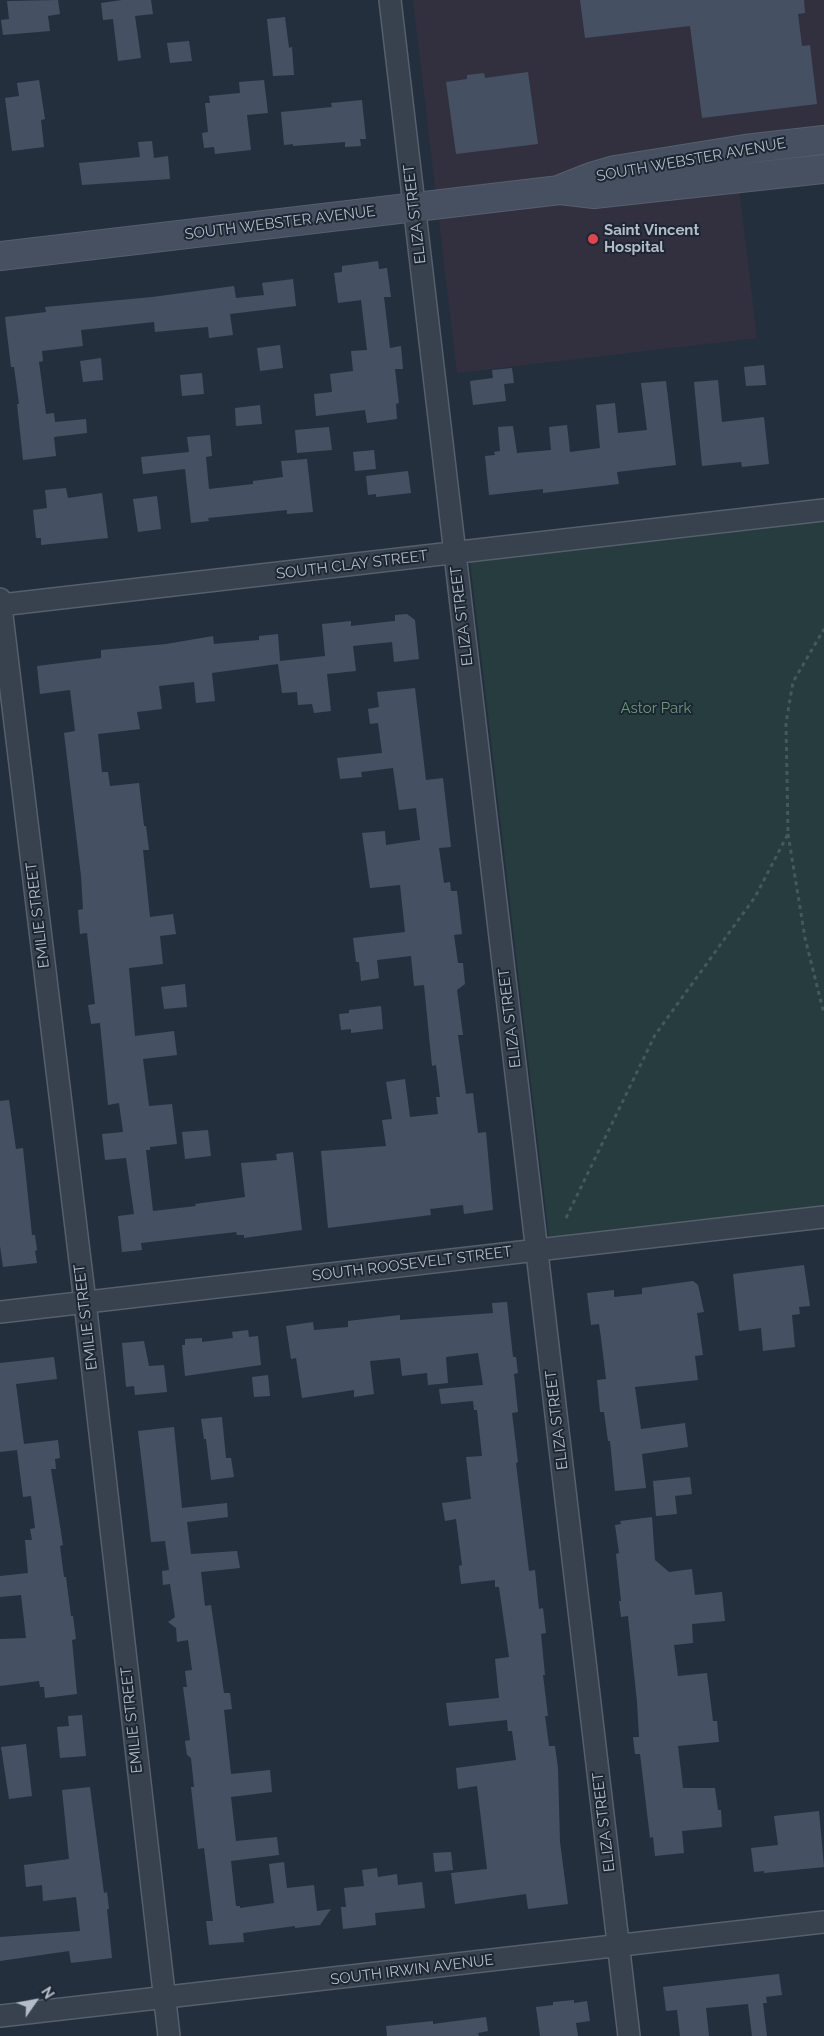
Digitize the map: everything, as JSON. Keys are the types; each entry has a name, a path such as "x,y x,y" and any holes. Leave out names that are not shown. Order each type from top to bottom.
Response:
{"main road":[{"name":"SOUTH WEBSTER AVENUE","path":"560,190 591,177 615,170 744,149 824,140"},
{"name":"SOUTH WEBSTER AVENUE","path":"0,256 560,190 594,194 612,193 824,169"}],"street":[{"name":"ELIZA STREET","path":"390,0 629,2036"},
{"name":"SOUTH CLAY STREET","path":"0,603 824,510"},
{"name":"EMILIE STREET","path":"0,603 85,1302 169,2036"},
{"name":"SOUTH ROOSEVELT STREET","path":"0,1312 824,1217"},
{"name":"SOUTH IRWIN AVENUE","path":"0,2016 824,1922"}],"path":[{"path":"824,629 793,682 786,723 788,834 805,938 824,1014"},
{"path":"566,1218 655,1035 756,897 788,834"}],"shaded area":[{"name":"Saint Vincent Hospital","path":"413,0 824,0 824,128 733,139 757,338 457,373"}],"green space":[{"name":"Astor Park","path":"824,520 824,1206 549,1237 470,561"}],"building":[{"path":"58,0 60,14 48,16 50,31 3,35 1,20 9,19 7,1"},
{"path":"122,0 151,0 153,14 135,16 141,58 118,61 113,19 103,20 101,3"},
{"path":"580,0 804,0 805,13 798,14 802,46 810,45 817,104 702,118 690,26 585,38"},
{"path":"285,17 289,48 292,47 294,75 273,76 267,19"},
{"path":"189,41 192,61 170,63 167,43"},
{"path":"528,72 538,144 456,154 446,82 467,79 467,75 484,73 485,78"},
{"path":"39,80 45,119 41,120 44,147 12,151 5,98 19,96 17,83"},
{"path":"264,80 268,113 247,115 251,150 215,154 214,147 204,148 202,133 208,132 205,103 210,103 209,96 240,93 239,82"},
{"path":"362,100 366,139 360,139 361,146 345,147 345,142 284,145 281,112 332,107 331,103"},
{"path":"152,141 154,158 168,156 170,179 82,185 79,163 140,157 138,142"},
{"path":"378,261 379,269 387,268 391,297 384,297 390,348 401,346 403,369 395,369 399,403 396,404 397,419 367,423 365,410 316,416 314,394 332,392 330,374 353,371 351,351 367,350 361,300 338,303 334,273 342,272 342,266"},
{"path":"293,279 296,306 230,314 233,335 209,338 208,327 155,332 154,322 81,330 83,346 42,351 43,361 39,362 46,414 54,413 55,422 86,419 87,433 54,437 56,456 23,460 17,404 19,404 14,367 11,367 5,317 46,312 45,307 152,297 234,286 236,298 264,295 262,283"},
{"path":"280,345 283,368 260,371 257,348"},
{"path":"101,358 103,380 83,382 80,361"},
{"path":"764,365 766,385 746,386 744,367"},
{"path":"512,368 514,383 504,384 506,401 473,405 470,381 493,378 492,370"},
{"path":"202,373 204,394 182,396 180,375"},
{"path":"718,380 722,422 764,417 769,464 742,467 741,462 702,466 694,382"},
{"path":"666,381 676,465 617,472 619,484 543,493 543,489 489,495 485,456 495,455 494,452 500,451 498,427 513,426 517,453 551,450 549,427 567,425 570,452 600,448 596,405 615,403 618,433 647,430 641,383"},
{"path":"260,405 262,424 236,426 235,408"},
{"path":"329,427 332,450 297,453 295,430"},
{"path":"210,435 212,456 206,457 209,489 253,484 253,481 283,477 281,461 307,459 313,512 287,514 287,510 208,518 209,521 191,523 185,469 143,474 141,457 189,452 187,437"},
{"path":"374,450 376,469 355,471 353,452"},
{"path":"408,471 411,493 376,497 376,494 368,495 366,476"},
{"path":"66,488 68,498 102,493 108,538 41,545 41,538 36,538 33,510 47,508 45,490"},
{"path":"157,496 161,529 138,532 133,499"},
{"path":"407,614 415,620 419,659 394,662 392,642 353,646 356,671 327,674 331,711 314,713 312,704 298,705 297,692 282,693 278,664 212,673 215,701 196,703 194,682 159,686 162,709 137,712 140,729 98,734 102,772 108,772 110,786 139,783 149,850 143,850 150,917 173,914 176,934 160,936 163,964 129,968 135,1036 174,1031 177,1055 143,1059 149,1106 172,1104 177,1144 150,1147 150,1150 146,1150 153,1211 196,1206 195,1204 245,1197 241,1163 277,1160 276,1154 293,1152 302,1230 244,1238 244,1235 237,1235 236,1232 141,1243 142,1250 122,1252 118,1216 134,1214 126,1158 105,1160 102,1134 123,1132 119,1103 108,1105 100,1023 91,1024 88,1005 95,1004 87,933 80,934 78,910 83,909 81,876 64,733 75,731 70,690 40,694 37,666 101,658 101,650 166,644 213,636 214,644 259,640 259,636 278,634 280,661 325,656 322,624 351,621 351,626 395,621 395,615"},
{"path":"415,688 426,780 443,778 451,847 439,848 444,883 450,882 451,891 457,891 462,934 454,935 458,963 463,963 465,984 457,990 463,1035 458,1035 466,1094 473,1093 478,1133 486,1132 493,1210 464,1214 463,1205 430,1209 431,1215 328,1228 321,1151 386,1146 382,1120 392,1119 386,1082 405,1079 410,1117 438,1114 436,1097 440,1097 436,1065 432,1066 424,985 414,986 411,956 377,960 379,978 361,981 359,962 356,962 353,938 405,932 400,885 370,888 362,833 385,831 386,845 420,840 416,808 399,810 393,768 361,772 362,777 340,779 337,758 382,753 378,723 370,724 368,709 379,707 377,692"},
{"path":"185,984 187,1007 164,1009 161,987"},
{"path":"381,1006 383,1029 351,1033 351,1029 341,1030 339,1014 349,1013 349,1010"},
{"path":"9,1100 16,1149 23,1148 32,1235 35,1235 37,1263 3,1267 0,1246 0,1101"},
{"path":"208,1130 211,1156 185,1159 182,1132"},
{"path":"804,1265 810,1306 799,1307 800,1314 792,1315 795,1347 763,1351 761,1328 739,1331 733,1274"},
{"path":"693,1281 698,1285 704,1312 697,1313 703,1355 695,1356 698,1380 635,1387 641,1429 685,1423 688,1447 642,1454 646,1488 615,1491 610,1441 608,1441 604,1412 600,1412 597,1380 606,1379 601,1338 599,1324 591,1325 587,1293 614,1290 614,1297 642,1294 642,1288"},
{"path":"507,1302 513,1357 516,1357 518,1373 514,1374 518,1412 512,1413 518,1462 516,1463 529,1571 535,1570 539,1609 543,1608 546,1633 541,1634 548,1716 545,1716 549,1746 555,1746 558,1768 560,1842 568,1904 528,1909 526,1894 455,1904 451,1873 487,1869 477,1786 458,1789 456,1768 516,1760 512,1731 508,1731 507,1720 449,1726 446,1703 499,1698 495,1659 509,1657 499,1587 495,1587 495,1580 461,1584 459,1566 462,1565 456,1519 445,1521 442,1503 471,1499 466,1457 482,1456 477,1410 474,1410 473,1401 441,1404 439,1389 483,1385 478,1353 446,1357 448,1383 428,1385 427,1373 402,1376 400,1358 370,1361 374,1394 354,1397 354,1390 302,1398 296,1358 291,1359 286,1326 313,1322 314,1330 348,1327 348,1321 400,1315 400,1320 493,1313 492,1303"},
{"path":"248,1330 249,1337 258,1336 261,1365 185,1376 182,1345 185,1345 185,1339 202,1338 202,1342 233,1338 232,1332"},
{"path":"144,1341 149,1366 164,1365 167,1392 135,1395 134,1386 126,1387 122,1343"},
{"path":"54,1357 57,1379 16,1384 24,1444 58,1440 60,1458 55,1459 56,1469 51,1469 63,1545 60,1546 64,1577 66,1577 76,1639 72,1640 77,1694 45,1698 44,1687 40,1687 39,1681 0,1686 0,1639 26,1638 21,1595 0,1597 0,1576 28,1573 25,1540 32,1540 30,1529 35,1528 31,1496 23,1497 17,1450 0,1452 0,1363"},
{"path":"268,1375 270,1396 254,1397 252,1377"},
{"path":"222,1417 226,1458 231,1458 234,1477 211,1480 206,1439 204,1439 201,1419"},
{"path":"174,1427 182,1508 227,1503 228,1517 187,1522 191,1554 237,1551 240,1568 201,1572 205,1606 211,1605 224,1693 230,1693 232,1709 224,1710 231,1774 270,1770 272,1792 231,1797 236,1841 277,1837 279,1855 231,1861 236,1906 240,1906 240,1908 274,1903 269,1864 284,1862 287,1888 314,1885 317,1911 331,1909 320,1925 295,1928 295,1926 243,1933 244,1942 209,1945 206,1921 213,1921 204,1848 198,1849 191,1787 194,1787 191,1758 187,1755 185,1741 190,1740 183,1687 187,1687 185,1671 192,1670 188,1640 177,1642 176,1628 168,1622 175,1617 170,1584 163,1585 162,1571 169,1570 165,1541 151,1542 138,1431"},
{"path":"690,1477 692,1494 675,1496 677,1514 656,1516 653,1481"},
{"path":"652,1517 655,1560 669,1572 692,1569 695,1595 722,1592 725,1621 692,1624 693,1643 674,1645 678,1676 707,1673 713,1721 717,1721 719,1742 678,1746 683,1788 715,1788 718,1810 721,1810 722,1827 682,1831 684,1853 655,1856 653,1837 650,1838 640,1754 635,1754 633,1737 639,1737 637,1702 628,1616 621,1617 619,1601 621,1601 616,1554 619,1553 615,1525 621,1524 620,1521"},
{"path":"82,1715 86,1756 60,1758 57,1727 69,1726 68,1716"},
{"path":"26,1744 32,1796 9,1799 1,1747"},
{"path":"90,1787 104,1893 107,1892 112,1958 71,1963 69,1951 0,1961 0,1937 80,1931 76,1897 43,1901 42,1885 26,1887 24,1865 69,1859 62,1790"},
{"path":"819,1811 824,1867 764,1873 764,1871 754,1872 751,1848 778,1845 774,1816"},
{"path":"451,1852 453,1870 435,1872 433,1853"},
{"path":"377,1868 378,1877 397,1874 398,1885 422,1882 425,1908 375,1913 376,1925 343,1929 341,1907 346,1907 344,1888 364,1886 362,1870"},
{"path":"779,1974 782,1995 766,1997 767,2003 763,2003 767,2036 752,2036 748,2004 706,2008 709,2036 680,2036 677,2010 666,2011 663,1987"},
{"path":"574,2000 574,2003 587,2001 590,2021 576,2023 578,2036 540,2036 536,2007 553,2005 553,2002"},
{"path":"486,2017 488,2031 478,2033 479,2036 387,2036 386,2026 433,2021 433,2024"}],"place":[{"name":"Saint Vincent Hospital","path":"593,239"}]}
